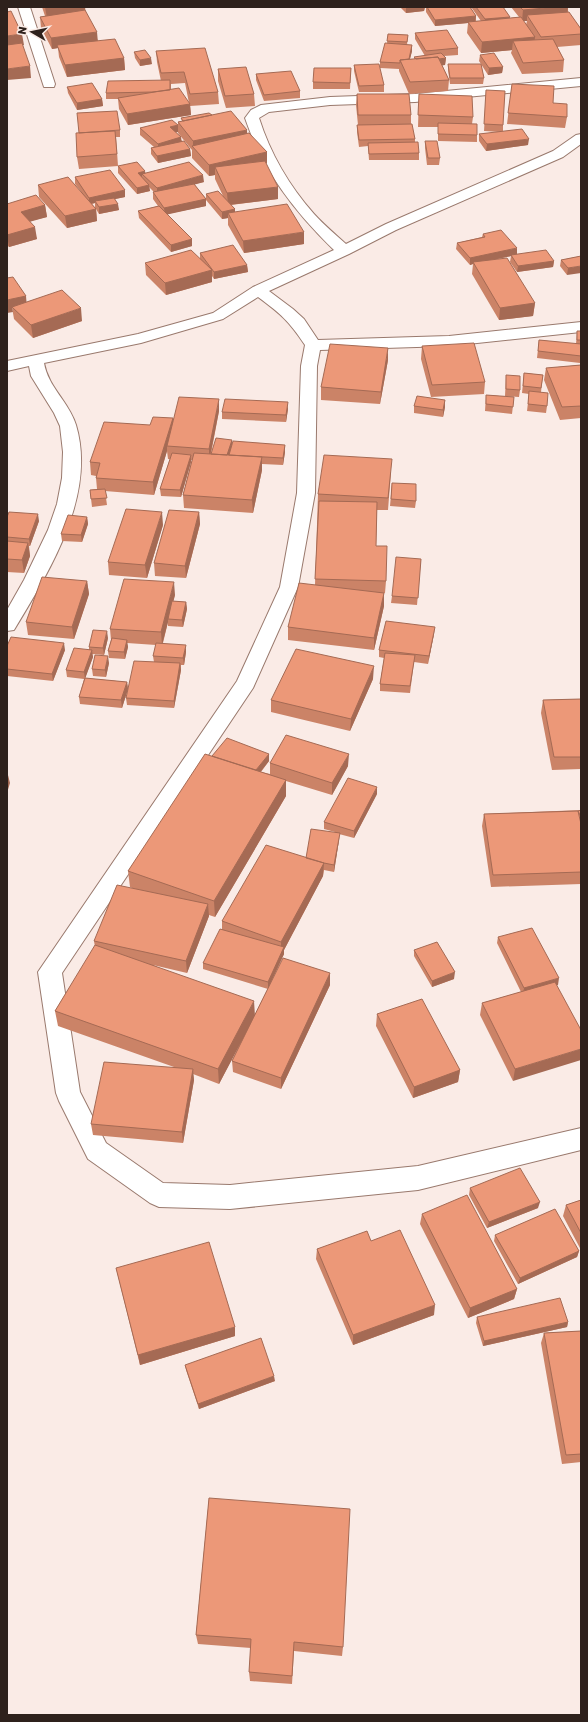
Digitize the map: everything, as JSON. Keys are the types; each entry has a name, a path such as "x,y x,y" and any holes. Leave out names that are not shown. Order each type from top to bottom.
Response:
{"street":[{"path":"24,7 49,84"},
{"path":"344,251 305,213 277,170 255,129 252,118 256,113 266,108 330,101 415,98 581,82"},
{"path":"7,366 141,338 218,316 258,290 344,251 391,227 558,154 581,138"},
{"path":"258,290 288,312 298,322 313,345 309,366 306,493 289,586 246,683 50,972 68,1092 97,1151 159,1195 230,1197 418,1178 581,1139"},
{"path":"313,345 449,341 581,327"},
{"path":"7,625 44,560 63,515 70,488 73,450 68,425 55,399 39,375 36,361"}],"building":[{"path":"427,7 470,7 476,16 435,20"},
{"path":"476,7 503,7 510,17 485,19"},
{"path":"520,7 556,7 523,10"},
{"path":"85,10 97,32 51,38 40,17"},
{"path":"11,11 22,34 7,36 7,12"},
{"path":"569,12 581,29 581,34 541,37 527,15"},
{"path":"521,17 535,37 482,42 468,22"},
{"path":"447,30 458,48 426,51 415,33"},
{"path":"388,34 408,35 407,42 387,41"},
{"path":"115,39 124,58 65,65 57,45"},
{"path":"553,39 564,60 523,63 513,41"},
{"path":"22,43 30,66 7,69 7,45"},
{"path":"385,43 412,45 409,59 400,60 400,63 380,62"},
{"path":"205,48 218,92 190,94 184,72 161,73 156,51"},
{"path":"145,50 151,58 140,60 134,52"},
{"path":"441,53 446,58 439,59 438,57 416,59 414,57"},
{"path":"494,53 503,67 489,68 480,55"},
{"path":"438,57 449,80 410,82 400,60"},
{"path":"379,64 384,85 359,86 354,65"},
{"path":"448,64 481,64 484,78 450,78"},
{"path":"246,67 254,94 225,96 218,69"},
{"path":"314,68 351,68 350,83 313,82"},
{"path":"291,71 300,91 264,95 256,74"},
{"path":"170,80 170,90 106,93 108,81"},
{"path":"92,83 102,99 77,103 67,87"},
{"path":"512,84 554,86 553,103 567,104 567,117 508,113"},
{"path":"179,88 190,104 127,114 118,98"},
{"path":"486,90 505,91 503,125 484,124"},
{"path":"357,94 409,94 411,115 358,115"},
{"path":"419,94 472,96 473,117 418,115"},
{"path":"117,111 120,130 79,133 77,113"},
{"path":"231,111 247,130 193,141 178,122"},
{"path":"209,113 212,115 183,121 181,118"},
{"path":"172,120 178,125 170,127 181,137 158,144 140,128"},
{"path":"438,123 477,124 477,135 438,134"},
{"path":"412,124 415,139 359,140 357,125"},
{"path":"522,129 529,139 487,144 479,134"},
{"path":"115,131 117,154 77,157 76,133"},
{"path":"249,133 267,152 209,165 192,146"},
{"path":"184,141 190,149 157,156 151,148"},
{"path":"425,141 437,141 440,158 428,158"},
{"path":"418,142 419,153 369,154 368,143"},
{"path":"265,161 278,187 227,193 215,167"},
{"path":"137,162 145,171 138,173 149,185 137,188 118,166"},
{"path":"189,162 203,175 157,188 142,174"},
{"path":"110,170 125,190 89,198 75,177"},
{"path":"68,177 96,209 65,216 38,185"},
{"path":"194,184 206,199 164,208 153,192"},
{"path":"218,191 235,209 222,212 206,194"},
{"path":"36,195 45,205 21,212 35,227 7,235 7,204"},
{"path":"114,198 118,204 99,207 95,201"},
{"path":"287,204 304,232 243,241 228,213"},
{"path":"159,206 192,239 171,245 138,211"},
{"path":"501,230 517,248 470,258 457,243 485,237 483,234"},
{"path":"233,245 247,265 214,272 200,253"},
{"path":"191,250 212,270 165,283 145,263"},
{"path":"546,250 554,261 518,266 511,255"},
{"path":"581,256 581,266 568,268 561,260"},
{"path":"507,258 535,303 500,308 473,262"},
{"path":"13,277 26,296 7,300 7,278"},
{"path":"62,290 81,308 31,325 12,307"},
{"path":"577,331 581,331 581,340 577,340"},
{"path":"539,340 581,344 581,356 538,351"},
{"path":"474,343 485,382 432,385 422,346"},
{"path":"330,344 388,348 381,392 321,387"},
{"path":"581,365 581,406 562,407 546,368"},
{"path":"524,373 543,375 541,388 523,386"},
{"path":"506,375 520,376 520,390 506,389"},
{"path":"529,391 548,393 547,406 528,404"},
{"path":"486,395 514,397 513,407 486,404"},
{"path":"417,396 445,400 443,410 414,406"},
{"path":"179,397 219,399 209,449 167,446"},
{"path":"225,399 288,402 286,415 222,412"},
{"path":"153,417 173,418 153,482 96,478 100,463 90,462 104,422 150,425"},
{"path":"216,438 232,440 227,455 211,454"},
{"path":"233,441 285,445 283,458 229,455"},
{"path":"172,453 191,455 180,490 160,489"},
{"path":"194,453 262,457 252,500 183,495"},
{"path":"324,455 392,459 388,498 318,494"},
{"path":"392,483 416,484 416,501 391,499"},
{"path":"105,489 107,498 91,499 90,490"},
{"path":"319,501 377,502 376,546 387,546 386,581 315,579"},
{"path":"126,509 162,512 145,565 108,562"},
{"path":"169,510 199,512 185,566 154,563"},
{"path":"9,512 38,514 29,539 7,537 7,517"},
{"path":"68,515 87,517 81,535 61,534"},
{"path":"7,541 28,543 22,560 7,559"},
{"path":"396,557 421,559 418,598 392,596"},
{"path":"42,577 87,581 72,627 26,622"},
{"path":"124,579 174,582 161,632 110,629"},
{"path":"299,583 384,593 374,638 288,627"},
{"path":"172,601 186,602 182,620 168,619"},
{"path":"386,621 435,627 429,656 379,650"},
{"path":"93,630 107,631 103,648 89,647"},
{"path":"11,637 64,643 52,674 7,669 7,646"},
{"path":"112,638 127,640 124,652 108,651"},
{"path":"156,643 186,645 183,658 153,656"},
{"path":"74,648 92,650 84,672 66,670"},
{"path":"296,649 374,666 351,719 271,700"},
{"path":"385,653 415,655 410,686 380,684"},
{"path":"95,655 108,656 105,670 92,669"},
{"path":"134,661 180,663 174,701 126,698"},
{"path":"85,678 127,682 121,700 79,697"},
{"path":"581,699 581,757 554,757 543,700"},
{"path":"286,735 349,754 332,783 270,763"},
{"path":"227,738 269,754 256,770 212,756"},
{"path":"205,754 286,780 214,901 128,871"},
{"path":"348,778 377,787 354,831 324,822"},
{"path":"581,810 581,817 578,811"},
{"path":"578,811 581,824 581,872 493,875 484,814"},
{"path":"311,829 340,833 334,865 306,858"},
{"path":"266,845 324,863 281,942 222,921"},
{"path":"117,885 208,904 186,961 94,941"},
{"path":"532,928 559,978 524,988 498,937"},
{"path":"220,929 284,947 268,982 203,963"},
{"path":"437,942 455,972 432,981 414,950"},
{"path":"95,945 254,1001 218,1069 55,1011"},
{"path":"283,958 330,973 281,1078 232,1061"},
{"path":"555,982 581,1030 581,1049 515,1069 482,1003"},
{"path":"422,999 460,1070 414,1087 377,1014"},
{"path":"104,1062 193,1069 182,1132 91,1124"},
{"path":"520,1168 540,1202 489,1222 470,1188"},
{"path":"467,1195 517,1289 470,1308 422,1214"},
{"path":"581,1200 581,1233 566,1205"},
{"path":"555,1209 579,1251 520,1278 495,1235"},
{"path":"400,1230 435,1305 353,1335 317,1249 367,1231 371,1241"},
{"path":"209,1242 235,1327 138,1355 116,1268"},
{"path":"560,1298 568,1322 484,1341 477,1317"},
{"path":"581,1331 581,1454 566,1455 544,1333"},
{"path":"261,1338 274,1376 198,1404 185,1365"},
{"path":"209,1498 350,1509 343,1647 294,1642 292,1676 249,1672 251,1639 196,1635"}]}
